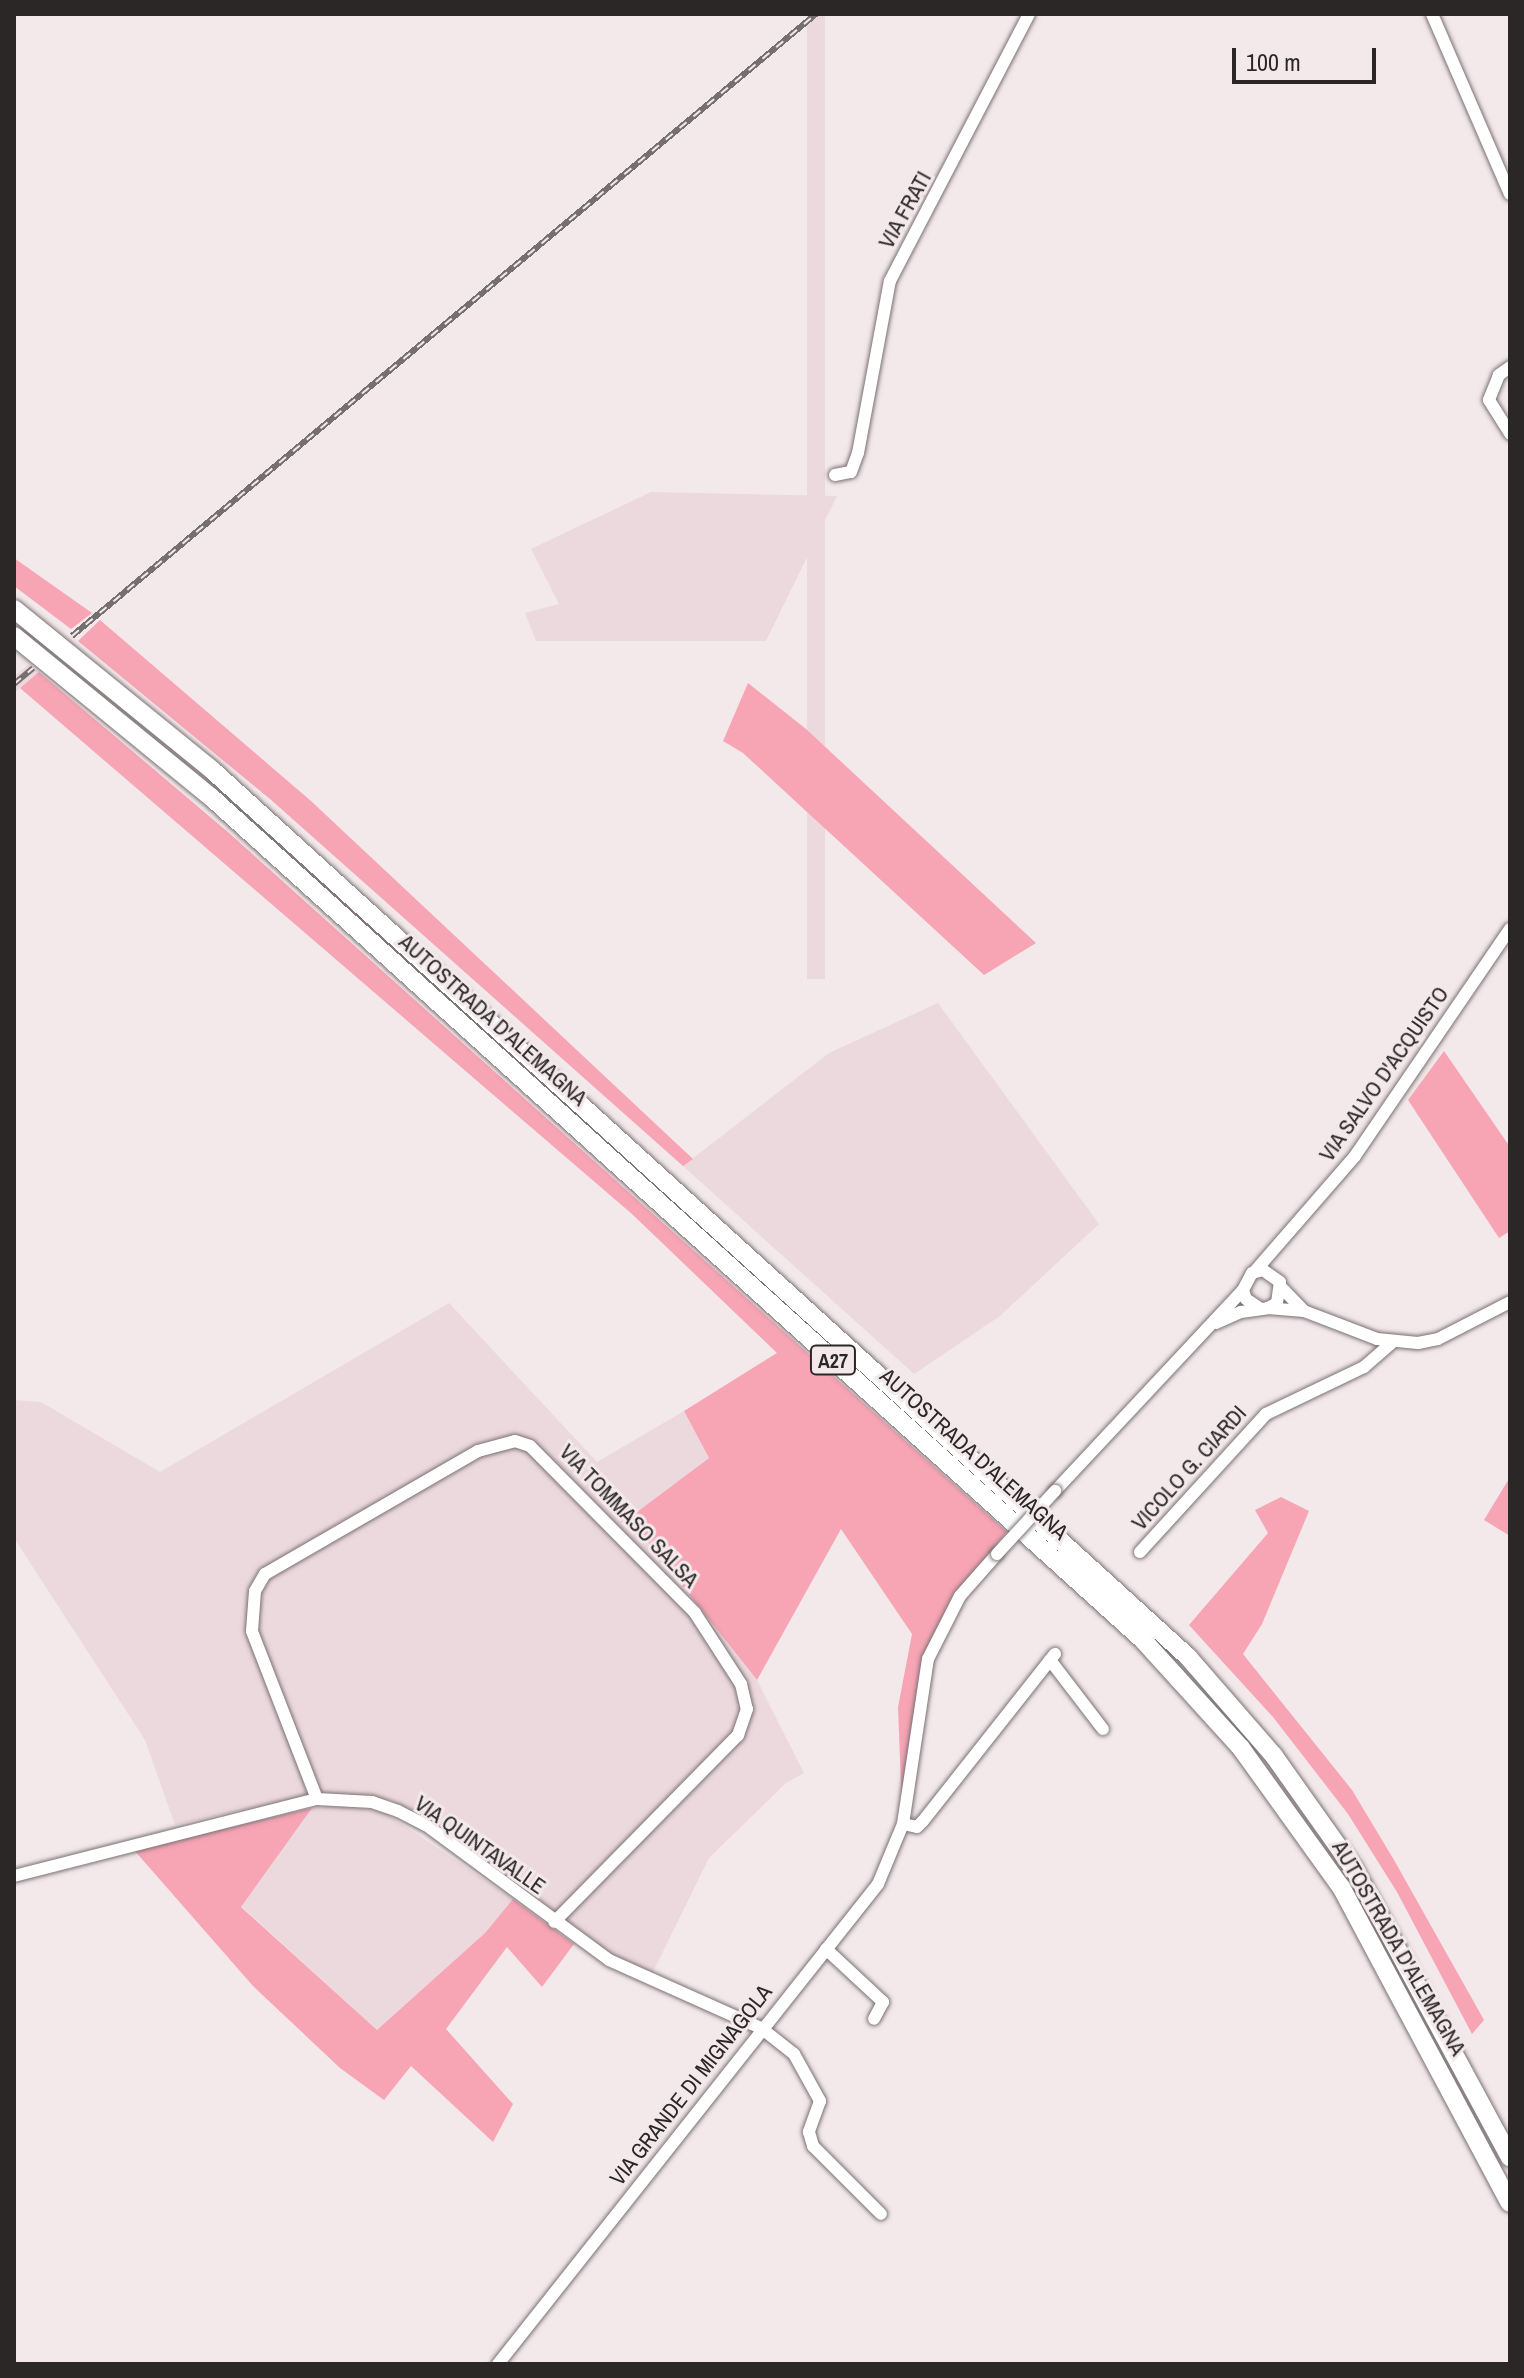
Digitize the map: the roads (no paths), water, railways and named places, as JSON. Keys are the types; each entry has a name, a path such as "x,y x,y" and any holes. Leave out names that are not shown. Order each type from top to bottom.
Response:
{"highway":[{"name":"AUTOSTRADA D'ALEMAGNA","path":"14,609 212,770 1188,1657 1274,1756 1354,1869 1510,2158"},
{"name":"AUTOSTRADA D'ALEMAGNA","path":"14,636 211,797 1143,1640 1241,1748 1341,1887 1510,2203"}],"street":[{"name":"VIA FRATI","path":"835,475 851,472 858,453 890,281 1029,14"},
{"path":"1432,14 1510,194"},
{"path":"1510,367 1499,375 1489,400 1510,434"},
{"name":"VIA SALVO D'ACQUISTO","path":"903,1824 928,1659 960,1596 1243,1290 1282,1236 1355,1156 1510,929"},
{"path":"1265,1308 1277,1303 1280,1283 1275,1257 1282,1236"},
{"path":"1256,1270 1280,1283 1304,1311"},
{"path":"1243,1290 1246,1299 1265,1308 1304,1311 1393,1342 1438,1339 1510,1302"},
{"name":"VIA SALVO D'ACQUISTO","path":"1200,1334 1229,1316 1265,1308"},
{"name":"VICOLO G. CIARDI","path":"1140,1552 1266,1414 1364,1367 1393,1342"},
{"name":"VIA TOMMASO SALSA","path":"317,1799 252,1631 255,1591 265,1574 478,1451 515,1441 530,1446 695,1613 741,1684 747,1709 738,1735 554,1922"},
{"path":"903,1824 917,1827 923,1821 1052,1657 1103,1729"},
{"name":"VIA QUINTAVALLE","path":"14,1876 317,1799 372,1802 426,1825 554,1922 641,1977 761,2028 794,2054 817,2088 820,2101 809,2132 813,2146 881,2214"},
{"name":"VIA GRANDE DI MIGNAGOLA","path":"498,2364 878,1884 903,1824"},
{"path":"826,1949 883,2002 874,2019"}],"railway":[{"path":"72,636 816,14"},
{"path":"14,684 33,668"}]}
